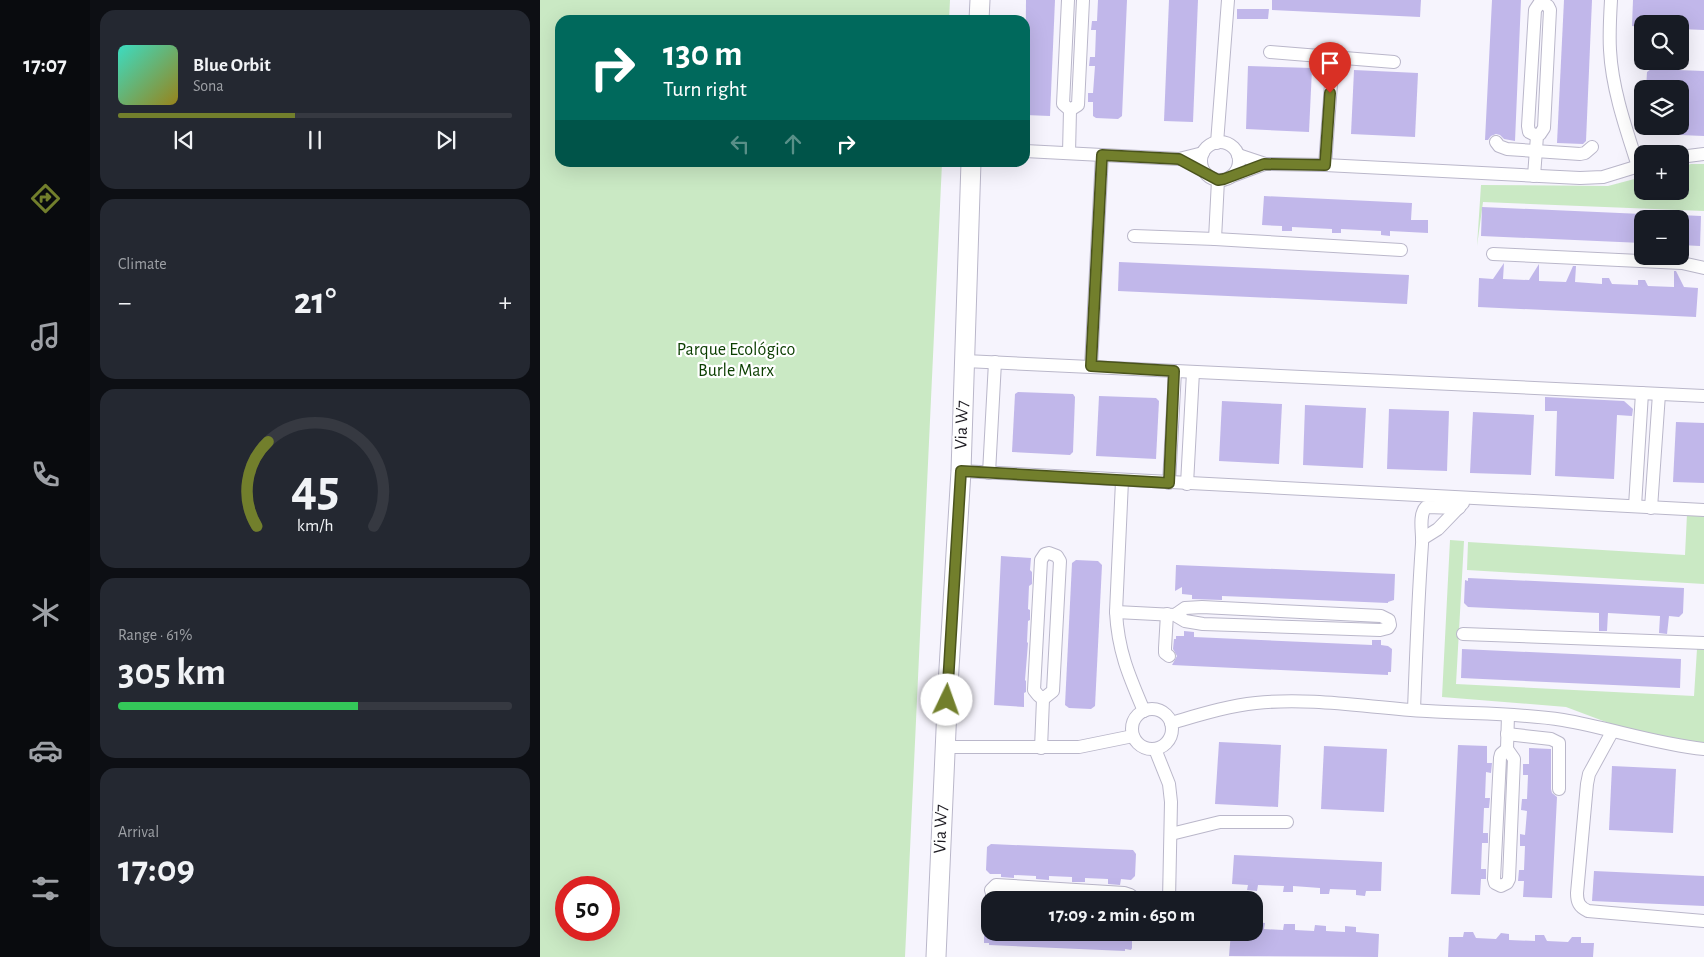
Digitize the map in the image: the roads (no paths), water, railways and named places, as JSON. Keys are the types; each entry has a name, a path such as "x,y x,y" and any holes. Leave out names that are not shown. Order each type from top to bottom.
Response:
{"main road":[{"path":"979,15 980,0"},
{"name":"Via W7","path":"936,957 945,747 961,471 970,167"}],"street":[{"path":"1068,0 1063,104 1070,110"},
{"path":"1070,110 1078,104 1083,0"},
{"path":"1217,143 1228,0"},
{"path":"1611,0 1611,61 1623,116 1634,148"},
{"path":"1534,176 1537,136 1544,128 1550,10 1543,3 1539,4 1535,10 1528,126 1529,132 1537,136"},
{"path":"1270,52 1394,62"},
{"path":"1325,165 1333,57"},
{"path":"1069,153 1070,110"},
{"path":"1496,142 1507,150 1536,152 1580,154 1585,153 1592,147"},
{"path":"1205,173 1201,163 1203,153 1207,148 1217,143 1230,145 1238,155 1264,164 1325,165 1534,176 1603,177 1634,168"},
{"path":"1030,151 1179,159 1203,153"},
{"path":"1689,156 1704,154"},
{"path":"1091,366 1102,155"},
{"path":"1215,239 1224,178 1238,167 1238,155"},
{"path":"1179,159 1213,178 1224,178 1264,164"},
{"path":"1134,236 1401,250"},
{"path":"1492,254 1682,262 1704,268"},
{"path":"965,361 1704,396"},
{"path":"989,473 996,362"},
{"path":"1169,483 1174,371"},
{"path":"1188,484 1193,372"},
{"path":"1635,506 1642,393"},
{"path":"1651,508 1659,394"},
{"path":"961,471 1463,502 1635,506 1704,510"},
{"path":"1122,481 1116,612 1120,649 1144,711"},
{"path":"1422,539 1438,529 1463,502"},
{"path":"1414,710 1416,627 1423,510 1426,507 1463,502"},
{"path":"1041,748 1044,699 1053,692 1060,561 1057,556 1049,553 1045,554 1040,560 1034,690 1038,696 1044,699"},
{"path":"1116,612 1171,615 1186,622 1221,625 1380,630 1388,628 1390,624 1389,620 1381,616 1220,608 1185,608 1171,615"},
{"path":"1169,656 1165,653 1165,648 1171,615"},
{"path":"1463,634 1704,643"},
{"path":"1171,723 1234,707 1279,701 1303,701 1563,720 1683,747 1704,749"},
{"path":"1150,709 1163,712 1171,723 1172,734 1169,740 1166,744 1155,749 1140,745 1133,736 1132,726 1134,721 1144,711 1150,709"},
{"path":"1507,749 1500,758 1494,879 1495,884 1501,886 1507,883 1509,878 1514,759 1507,749 1508,715"},
{"path":"1612,732 1590,774 1587,784 1577,893 1579,905 1588,911 1704,921"},
{"path":"1507,734 1551,739 1559,743 1559,789"},
{"path":"945,747 1078,747 1133,736"},
{"path":"1155,749 1169,784 1172,815 1168,891"},
{"path":"1171,834 1220,822 1287,822"},
{"path":"991,891 996,885 1092,891"}],"park label":[{"name":"Parque Ecológico Burle Marx","path":"736,360"}]}
